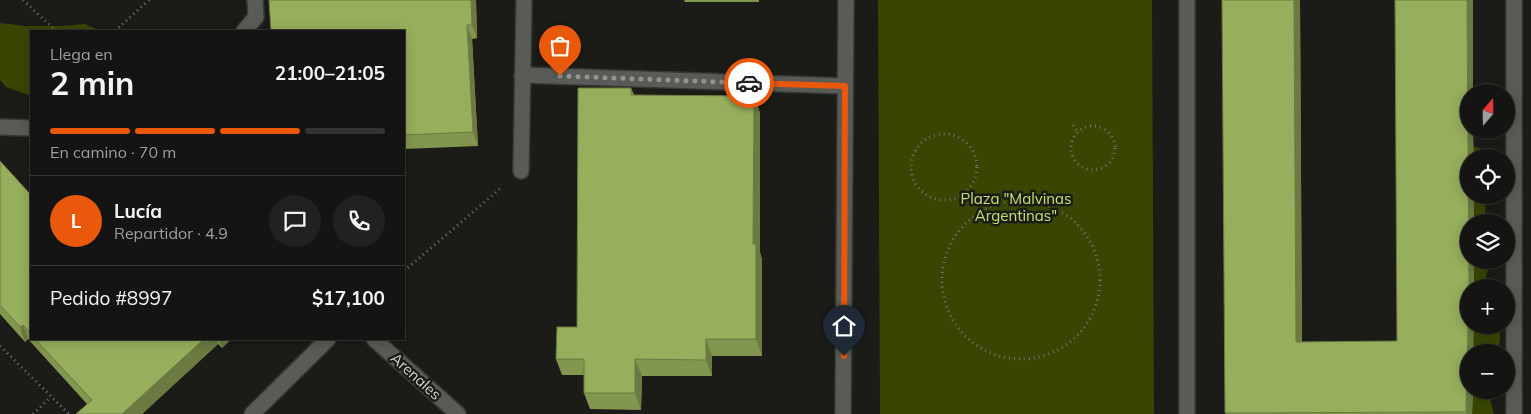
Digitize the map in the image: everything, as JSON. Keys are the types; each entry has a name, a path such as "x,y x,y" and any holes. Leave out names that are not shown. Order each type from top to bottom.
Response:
{"street":[{"path":"245,30 256,17 255,0"},
{"path":"521,171 524,0"},
{"path":"843,414 846,0"},
{"path":"1187,0 1187,414"},
{"path":"1514,0 1514,414"},
{"path":"522,75 845,86"},
{"path":"0,127 30,128"},
{"path":"252,414 327,340"},
{"name":"Arenales","path":"375,340 458,414"}],"path":[{"path":"23,0 55,30"},
{"path":"116,30 149,0"},
{"path":"1073,125 1078,132"},
{"path":"1098,126 1110,134 1116,148 1115,156 1105,168 1098,171 1086,169 1080,167 1075,162 1072,158 1071,144 1073,137 1078,132 1084,128 1098,126"},
{"path":"942,134 957,138 970,147 976,156 977,166 976,177 971,186 961,196 943,200 923,192 916,183 912,173 912,162 922,142 942,134"},
{"path":"405,270 521,171"},
{"path":"1030,201 1056,209 1073,220 1088,238 1098,260 1101,283 1096,307 1086,328 1068,345 1047,356 1023,360 1000,358 978,348 959,332 947,311 941,288 942,264 950,242 964,223 984,209 1006,202 1030,201"},
{"path":"0,346 69,414"},
{"path":"33,414 51,396"}],"green space":[{"name":"Plaza \"Malvinas Argentinas\"","path":"878,0 1152,0 1154,414 880,414"},
{"path":"0,23 25,26 85,24 99,30 30,30 30,96 6,87 0,80"},
{"path":"1469,146 1480,149 1468,149"},
{"path":"1460,180 1460,204 1486,204 1486,214 1460,214 1460,269 1488,269 1485,279 1460,279 1460,334 1500,334 1500,339 1499,344 1460,344 1460,399 1490,399 1494,414 1399,414"}],"building":[{"path":"269,0 471,0 472,25 467,25 473,132 405,135 405,30 271,30"},
{"path":"1222,0 1294,0 1296,342 1397,341 1395,0 1467,0 1468,84 1460,84 1460,139 1468,139 1468,149 1460,149 1460,204 1468,204 1469,214 1460,214 1460,269 1469,269 1469,279 1460,279 1460,334 1468,334 1468,344 1460,344 1460,399 1466,399 1466,412 1225,413"},
{"path":"578,88 631,88 631,95 754,96 753,244 756,244 756,339 706,339 706,360 635,359 635,393 584,393 584,359 556,359 557,327 577,327"},
{"path":"0,161 30,194 30,333 23,325 20,327 0,305"},
{"path":"36,340 203,340 122,414 76,414 92,400"}],"way so far":[{"path":"560,76 749,83"}],"route":[{"path":"749,83 845,86 844,356"}]}
